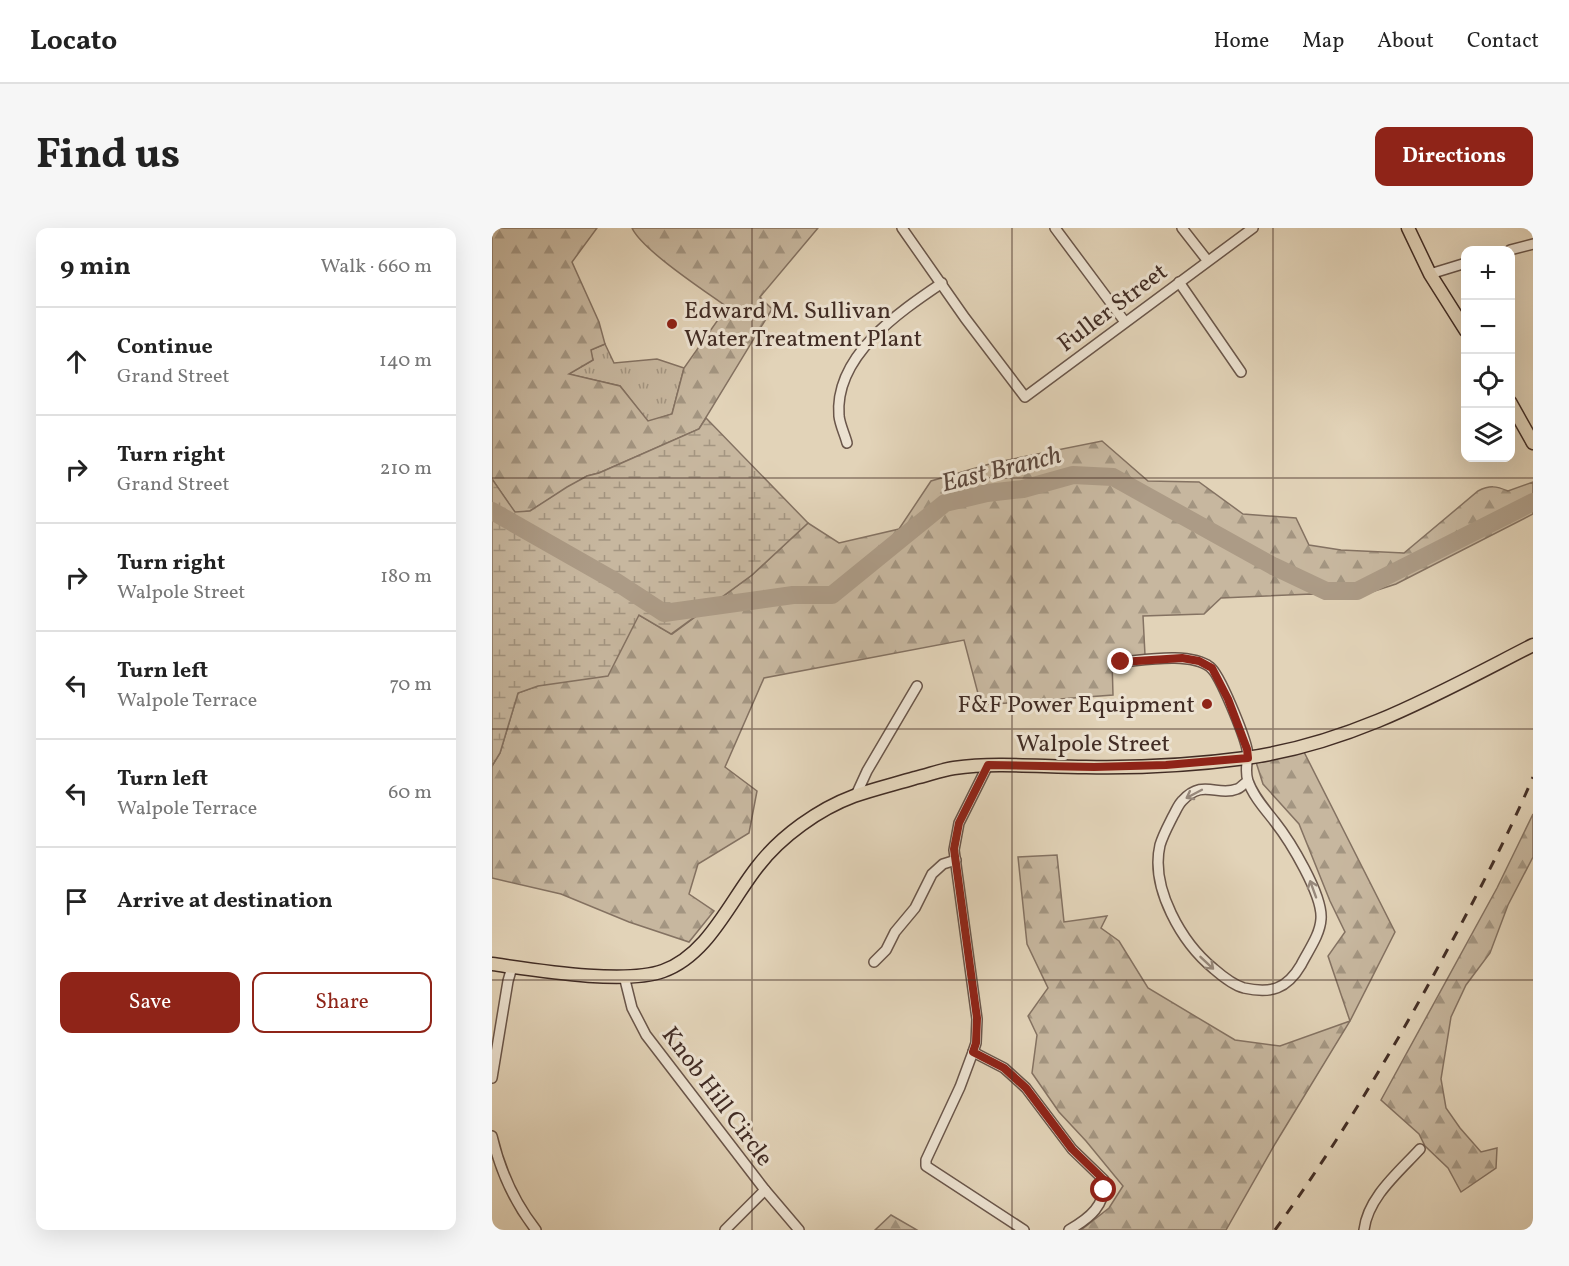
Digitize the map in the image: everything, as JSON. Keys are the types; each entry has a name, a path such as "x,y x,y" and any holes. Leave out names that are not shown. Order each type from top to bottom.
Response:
{"main road":[{"path":"1408,228 1430,274 1461,323"},
{"path":"1513,408 1533,443"},
{"name":"Walpole Street","path":"492,964 605,976 646,975 678,965 695,950 712,932 759,864 786,837 828,807 856,795 952,768 988,765 1094,767 1166,765 1248,758 1299,748 1370,726 1533,645"}],"street":[{"path":"847,443 839,418 840,399 856,357 902,309 942,283 902,228"},
{"path":"1055,228 1125,322"},
{"path":"1182,228 1207,260"},
{"name":"Fuller Street","path":"942,283 965,318 1025,397 1253,228"},
{"path":"1515,249 1533,244"},
{"path":"1430,274 1461,265"},
{"path":"1179,282 1241,372"},
{"path":"1121,662 1182,658 1199,661 1212,668 1228,699 1247,749 1248,781 1261,804 1292,846 1312,885 1320,911 1321,919 1310,948 1293,978 1282,987 1254,989 1241,987 1205,962 1190,945 1167,906 1161,882 1160,846 1182,801 1195,790 1238,789 1248,781"},
{"path":"856,795 877,752 917,686"},
{"path":"988,765 959,823 955,837 977,1018 976,1043 960,1087 926,1160 926,1166 1024,1230"},
{"path":"874,962 886,950 895,932 915,908 933,874 943,864 956,860"},
{"path":"492,1078 513,967"},
{"name":"Knob Hill Circle","path":"624,976 632,1008 646,1035 765,1190 799,1230"},
{"path":"973,1052 1004,1068 1026,1088 1072,1149 1104,1180 1104,1190 1099,1206 1084,1222 1069,1230"},
{"path":"492,1136 498,1162 515,1200 533,1229"},
{"path":"1364,1230 1365,1220 1379,1194 1420,1149"},
{"path":"725,1230 765,1190"}],"green space":[{"path":"492,228 597,228 572,262 599,322 605,344 591,350 593,360 569,374 620,386 648,421 672,414 684,368 727,307 661,258 638,237 632,228 818,228 760,297 772,309 699,429 599,473 587,476 530,511 515,513 492,479"},
{"path":"605,344 614,363 657,359 684,368 672,414 648,422 620,386 568,374 593,360 590,350"},
{"path":"706,418 808,523 752,575 671,634 639,615 608,676 538,686 518,693 500,753 492,766 492,479 515,512 530,511 587,476 599,473 699,429"},
{"path":"1102,441 1148,481 1199,482 1243,514 1296,518 1309,545 1341,550 1404,553 1478,491 1490,487 1508,491 1533,482 1533,514 1396,584 1356,597 1312,594 1221,598 1204,614 1143,616 1145,655 1112,659 1113,695 981,705 964,640 764,678 725,767 757,791 749,833 698,864 689,894 714,911 689,942 629,922 561,894 492,878 492,766 500,753 518,693 537,686 639,615 672,634 752,575 808,523 839,543 899,529 931,481 993,463"},
{"path":"1304,752 1395,932 1350,1021 1328,956 1345,932 1299,824 1263,784 1256,762"},
{"path":"1533,814 1533,857 1508,905 1490,953 1466,985 1451,1017 1441,1079 1446,1108 1481,1152 1497,1148 1496,1168 1461,1192 1448,1168 1425,1146 1419,1134 1381,1100 1497,888"},
{"path":"1057,855 1064,922 1107,916 1101,928 1119,941 1148,988 1235,1040 1280,1046 1350,1021 1226,1230 1081,1230 1109,1208 1123,1186 1059,1112 1032,1073 1037,1035 1028,1016 1048,988 1027,944 1018,857"},
{"path":"891,1215 917,1230 875,1230"}],"waterway":[{"name":"East Branch","path":"492,511 615,581 664,613 793,595 832,595 945,503 987,493 1023,489 1073,475 1113,477 1273,566 1326,591 1357,591 1533,502"}],"railway":[{"path":"1275,1230 1343,1130 1405,1026 1479,890 1533,777"}],"place":[{"name":"Edward M. Sullivan Water Treatment Plant","path":"672,324"},
{"name":"F&F Power Equipment","path":"1207,704"}],"route":[{"path":"1104,1190 1104,1180 1072,1149 1044,1108 1026,1088 1004,1068 973,1052 976,1043 977,1018 954,849 959,823 988,765 1094,767 1166,765 1248,758 1247,749 1228,699 1212,668 1199,661 1182,658 1121,662"}]}
